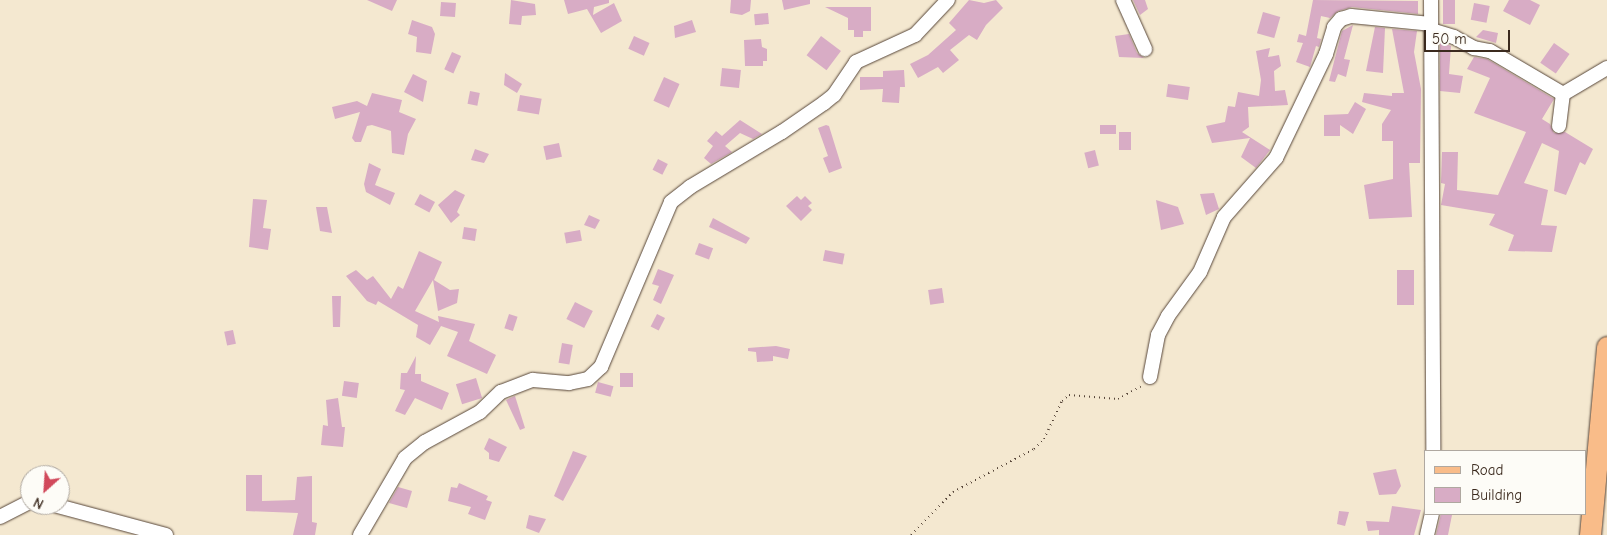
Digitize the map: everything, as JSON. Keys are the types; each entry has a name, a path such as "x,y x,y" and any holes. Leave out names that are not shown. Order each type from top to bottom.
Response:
{"main road":[{"path":"1590,535 1607,349"}],"street":[{"path":"360,535 405,458 424,442 480,412 501,392 533,380 569,383 588,379 601,368 672,202 690,187 782,132 824,103 834,95 856,62 915,35 948,0"},
{"path":"1123,0 1145,49"},
{"path":"1431,0 1433,450"},
{"path":"1150,377 1158,335 1168,316 1200,272 1224,217 1276,158 1326,54 1334,27 1341,19 1351,16 1431,27 1474,48 1490,51 1562,94"},
{"path":"1562,94 1607,68"},
{"path":"1559,126 1562,94"},
{"path":"0,517 20,507"},
{"path":"70,509 166,535"},
{"path":"1427,535 1432,515"}],"path":[{"path":"911,535 953,492 1034,449 1044,439 1062,401 1069,395 1118,399 1137,390 1150,377"}],"building":[{"path":"367,0 397,0 392,11"},
{"path":"511,0 535,4 536,15 522,16 521,25 509,24"},
{"path":"564,0 609,0 609,3 594,7 593,15 614,3 622,21 601,33 587,9 568,14"},
{"path":"731,0 751,0 750,11 742,15 730,13"},
{"path":"782,0 810,0 810,4 784,10"},
{"path":"969,0 984,3 996,0 1003,8 986,25 977,40 969,35 950,50 959,60 943,73 938,67 918,78 910,64 928,55 956,30 949,23"},
{"path":"1133,0 1145,0 1148,9 1140,15"},
{"path":"1313,0 1418,1 1418,14 1352,7 1338,11 1330,18 1321,16 1317,38 1321,39 1319,47 1316,46 1310,67 1296,62 1303,43 1297,42 1299,34 1306,36"},
{"path":"1443,0 1455,0 1455,24 1443,24"},
{"path":"1509,0 1530,0 1540,5 1530,25 1503,11"},
{"path":"441,2 456,3 455,17 440,16"},
{"path":"1474,3 1490,6 1486,23 1471,20"},
{"path":"825,7 871,7 871,31 863,31 863,37 854,37 854,30 848,30 848,18"},
{"path":"1263,12 1280,17 1274,38 1257,33"},
{"path":"768,13 769,24 755,25 754,14"},
{"path":"412,20 432,27 435,34 431,54 416,52 417,37 408,34"},
{"path":"692,20 696,32 675,38 674,26"},
{"path":"1353,25 1344,59 1350,60 1346,77 1338,74 1335,82 1329,81 1342,31"},
{"path":"1375,27 1385,28 1383,73 1366,71"},
{"path":"1392,29 1417,31 1414,52 1421,89 1420,163 1409,163 1412,217 1369,219 1364,185 1393,179 1393,141 1382,141 1382,124 1391,110 1362,102 1364,93 1392,96 1392,93 1404,93"},
{"path":"1483,30 1498,33 1496,43 1476,37"},
{"path":"1129,34 1137,53 1144,58 1119,57 1115,36"},
{"path":"634,36 650,43 644,56 628,49"},
{"path":"821,36 841,51 827,70 807,55"},
{"path":"761,39 762,47 767,49 767,61 763,61 763,66 745,66 744,40"},
{"path":"1440,42 1451,46 1449,74 1463,76 1460,93 1440,91"},
{"path":"1554,43 1570,54 1556,74 1540,63"},
{"path":"1270,48 1268,57 1279,55 1281,66 1274,71 1275,91 1285,90 1288,105 1248,107 1249,127 1242,132 1270,150 1256,168 1241,157 1250,138 1212,143 1206,126 1225,122 1228,106 1235,107 1238,92 1259,96 1261,80 1256,51"},
{"path":"452,52 461,56 453,73 444,69"},
{"path":"1474,57 1487,59 1554,99 1542,119 1550,124 1554,133 1565,132 1593,149 1585,165 1580,162 1566,195 1554,191 1559,151 1542,143 1524,183 1548,190 1541,225 1557,226 1552,252 1508,251 1514,235 1489,225 1495,214 1441,205 1445,184 1441,183 1442,152 1458,152 1457,190 1498,195 1526,132 1474,113 1490,78 1467,69"},
{"path":"722,68 741,70 739,88 720,86"},
{"path":"904,70 905,87 900,87 899,103 882,102 883,89 860,90 860,77 883,77 883,71"},
{"path":"505,73 522,84 517,93 504,85"},
{"path":"413,74 427,81 423,102 404,92"},
{"path":"664,77 680,84 669,108 653,101"},
{"path":"1168,84 1190,87 1188,100 1166,97"},
{"path":"470,91 480,93 477,106 468,104"},
{"path":"372,93 402,100 399,112 416,119 408,134 404,155 392,153 391,131 372,125 367,126 361,142 355,142 352,138 360,112 335,119 332,107 357,101 367,106"},
{"path":"520,95 542,99 539,115 517,111"},
{"path":"1355,102 1366,109 1353,134 1340,125 1340,136 1324,136 1324,115 1348,114"},
{"path":"740,120 762,134 753,139 740,133 725,146 732,152 711,164 704,158 713,146 707,141 716,131 722,136"},
{"path":"826,125 829,126 842,168 829,173 823,158 828,156 818,128"},
{"path":"1100,125 1116,125 1116,134 1100,134"},
{"path":"1119,132 1131,132 1131,150 1119,150"},
{"path":"559,143 562,157 546,160 543,146"},
{"path":"475,149 489,154 484,163 471,160"},
{"path":"1095,150 1099,166 1088,168 1084,153"},
{"path":"658,159 668,164 662,175 653,170"},
{"path":"369,163 381,169 375,185 395,193 390,205 366,192 364,184"},
{"path":"455,190 465,195 457,212 460,215 451,223 438,205"},
{"path":"1214,193 1219,209 1206,215 1200,194"},
{"path":"420,194 435,202 429,213 414,205"},
{"path":"797,196 801,200 805,196 812,203 808,206 812,210 801,221 786,206"},
{"path":"253,199 267,200 263,228 271,229 268,250 249,247"},
{"path":"1156,200 1178,207 1184,224 1161,230"},
{"path":"316,207 327,207 332,233 320,231"},
{"path":"589,215 600,220 595,229 584,225"},
{"path":"713,218 750,238 746,244 709,227"},
{"path":"464,227 477,229 475,241 462,239"},
{"path":"580,230 582,241 566,244 564,233"},
{"path":"699,243 713,248 709,259 695,254"},
{"path":"825,250 845,254 843,265 823,261"},
{"path":"419,251 442,262 434,280 450,290 459,289 457,303 438,311 433,280 415,311 439,322 438,316 475,324 469,341 496,355 487,374 447,356 458,332 441,326 430,345 416,337 418,325 378,301 376,305 367,301 346,276 356,270 367,280 373,276 391,299 398,286 403,289"},
{"path":"658,269 674,275 661,304 653,300 659,286 652,284"},
{"path":"1397,270 1414,270 1414,305 1397,305"},
{"path":"942,288 944,303 930,305 928,290"},
{"path":"332,296 341,296 340,327 333,327"},
{"path":"575,302 593,311 584,328 566,319"},
{"path":"509,314 518,317 513,331 504,328"},
{"path":"657,314 665,318 659,331 651,326"},
{"path":"233,330 236,344 227,346 224,332"},
{"path":"562,343 573,345 569,365 559,363"},
{"path":"776,346 790,349 788,359 773,356 773,361 757,362 756,352 748,351 748,348"},
{"path":"416,356 415,374 421,374 421,381 449,393 442,410 415,398 405,415 395,411 405,390 400,389 401,373 407,373"},
{"path":"620,373 633,373 633,387 620,387"},
{"path":"476,378 482,398 462,404 456,384"},
{"path":"344,381 359,383 357,398 342,396"},
{"path":"598,382 613,386 611,397 595,393"},
{"path":"515,396 525,428 520,430 506,400"},
{"path":"338,398 342,427 345,427 343,447 321,445 323,425 328,426 326,400"},
{"path":"489,438 507,447 499,462 489,459 489,453 484,449"},
{"path":"573,451 587,456 563,501 554,496"},
{"path":"1396,469 1401,486 1396,494 1379,495 1373,473"},
{"path":"246,475 262,475 262,501 295,500 297,477 312,476 312,522 317,523 315,535 293,535 298,513 246,511"},
{"path":"459,483 488,496 486,500 492,502 485,520 468,514 471,507 448,501 451,487 457,488"},
{"path":"398,487 412,491 407,508 389,503"},
{"path":"1392,506 1421,510 1414,535 1379,535 1379,530 1368,531 1366,521 1389,522"},
{"path":"1339,511 1349,512 1345,526 1337,524"},
{"path":"529,515 546,519 539,533 526,528"},
{"path":"1441,515 1452,515 1448,535 1436,535"}]}
